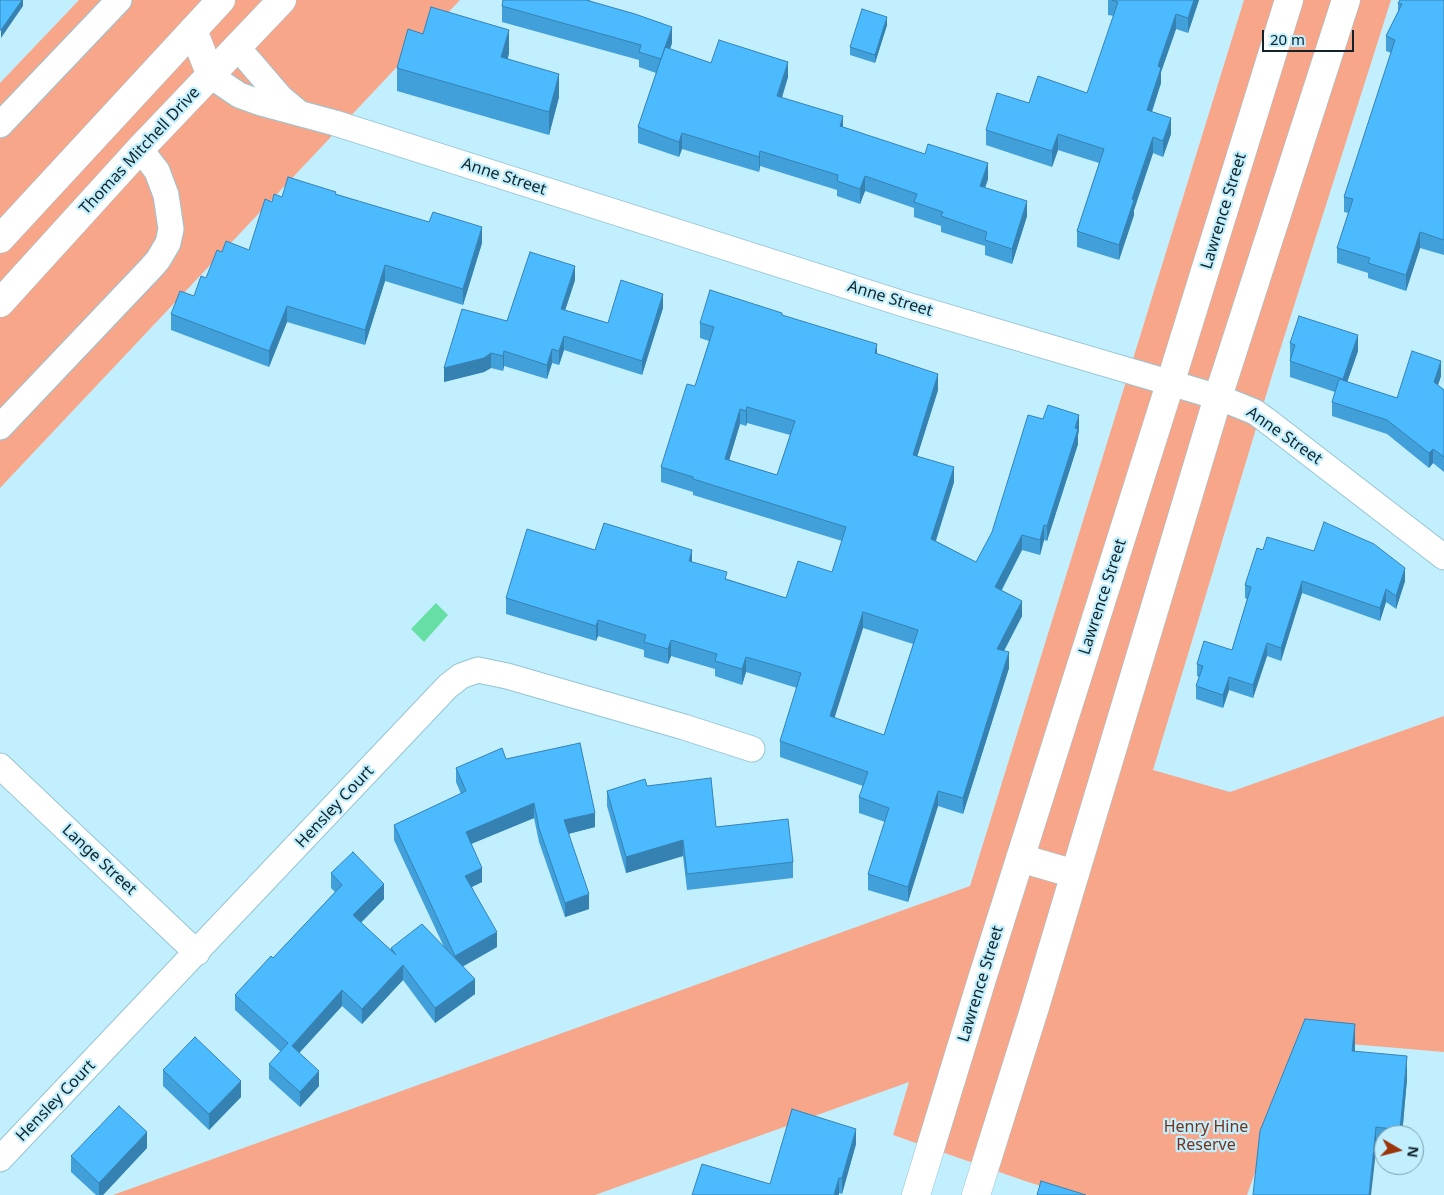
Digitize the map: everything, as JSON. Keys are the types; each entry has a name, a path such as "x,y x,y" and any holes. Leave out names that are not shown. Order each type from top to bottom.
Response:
{"street":[{"path":"0,125 119,0"},
{"path":"0,239 221,0"},
{"name":"Thomas Mitchell Drive","path":"0,303 140,149 282,0"},
{"name":"Lawrence Street","path":"916,1195 1289,0"},
{"path":"976,1195 1035,1007 1218,397 1346,0"},
{"path":"193,30 238,48"},
{"path":"193,30 211,76"},
{"name":"Anne Street","path":"238,48 280,97 298,112"},
{"name":"Anne Street","path":"211,76 231,91 248,99 298,112 910,306 1218,397 1255,412 1444,557"},
{"path":"0,427 158,260 168,243 171,229 166,195 162,183 153,164 112,118"},
{"name":"Hensley Court","path":"0,1159 448,686 461,676 478,670 507,676 684,727 752,749"},
{"name":"Lange Street","path":"0,766 197,953"},
{"path":"1020,858 1075,874"}],"green space":[{"path":"79,0 460,0 0,488 0,83"},
{"name":"Henry Hine Reserve","path":"1244,0 1391,0 1274,369 1153,770 1230,792 1444,716 1444,1052 1303,1040 1247,1195 1070,1195 1025,1181 893,1135 909,1082 595,1195 113,1195 970,886"}],"shaded area":[{"path":"436,603 448,615 424,642 411,629"}],"building":[{"path":"0,0 22,0 1,30 0,30"},
{"path":"503,0 586,0 672,27 661,59 639,52 641,45 502,6"},
{"path":"1112,0 1194,0 1188,18 1176,14 1158,66 1161,68 1147,110 1171,118 1163,141 1153,137 1119,245 1077,231 1104,149 1058,134 1052,151 986,130 997,93 1029,103 1038,76 1087,93 1118,2"},
{"path":"1400,0 1444,0 1444,240 1420,232 1406,275 1368,263 1370,258 1337,248 1353,199 1344,197 1395,40 1386,36 1402,4 1398,3"},
{"path":"431,7 509,30 501,57 559,74 549,112 397,68 408,29 423,34"},
{"path":"862,9 887,17 875,55 850,47"},
{"path":"719,40 788,62 777,96 843,116 840,126 925,154 928,144 988,163 980,186 1027,201 1012,249 985,240 987,232 941,216 943,212 914,202 917,194 865,176 860,189 837,181 838,175 760,151 759,157 682,133 679,142 638,127 665,47 711,63"},
{"path":"288,177 336,192 335,194 429,222 433,212 482,227 463,289 385,265 365,330 287,306 269,351 171,314 180,291 194,296 201,276 206,278 217,250 222,252 226,241 249,250 265,199 272,202 274,194 282,197"},
{"path":"530,252 575,266 561,309 608,323 621,280 663,294 642,361 564,336 559,351 552,349 547,365 504,351 503,356 491,353 484,358 444,368 462,309 507,321"},
{"path":"710,290 782,313 782,315 877,344 875,353 938,374 913,455 954,467 931,539 976,562 992,532 1028,415 1043,419 1048,405 1079,415 1075,428 1078,429 1047,526 1044,525 1040,540 1022,535 995,587 1022,601 997,649 1009,652 963,798 938,791 908,887 868,874 889,808 859,797 868,772 780,741 801,673 746,657 742,669 715,661 717,654 671,640 668,649 644,642 646,635 598,620 596,626 506,598 527,529 595,550 604,523 692,550 689,561 727,572 725,579 786,598 798,561 832,572 846,527 693,479 693,477 661,467 687,384 695,386 714,327 700,323","holes":["747,407 795,421 777,475 725,459 740,409 746,411","863,612 918,630 884,735 830,716"]},
{"path":"1299,316 1358,335 1343,379 1290,361 1295,345 1290,343"},
{"path":"1412,351 1441,361 1434,382 1444,390 1444,457 1433,449 1429,453 1387,420 1332,402 1339,379 1397,398"},
{"path":"1324,522 1374,544 1405,568 1396,596 1386,589 1380,608 1302,581 1281,648 1267,643 1253,685 1229,677 1223,695 1196,686 1203,666 1197,664 1204,641 1232,650 1251,587 1245,585 1257,548 1263,550 1267,537 1314,551"},
{"path":"580,743 595,813 564,820 589,894 565,903 539,828 534,803 466,832 482,868 465,876 497,932 455,956 394,825 466,791 456,768 502,748 506,759"},
{"path":"711,778 716,827 788,819 793,862 687,874 683,840 626,857 607,791 645,779 647,786"},
{"path":"353,852 384,884 353,915 396,955 391,948 422,924 475,979 435,1008 403,965 362,1009 342,990 292,1046 319,1071 300,1092 269,1064 288,1043 235,995 342,885 331,873"},
{"path":"1305,1019 1355,1024 1352,1051 1407,1056 1400,1125 1374,1125 1374,1146 1369,1195 1253,1195 1260,1131"},
{"path":"195,1037 241,1081 209,1114 163,1070"},
{"path":"119,1106 147,1132 99,1183 71,1156"},
{"path":"792,1109 856,1129 842,1178 839,1178 834,1195 692,1195 702,1164 770,1184"},
{"path":"1041,1181 1086,1195 1037,1195"}]}
